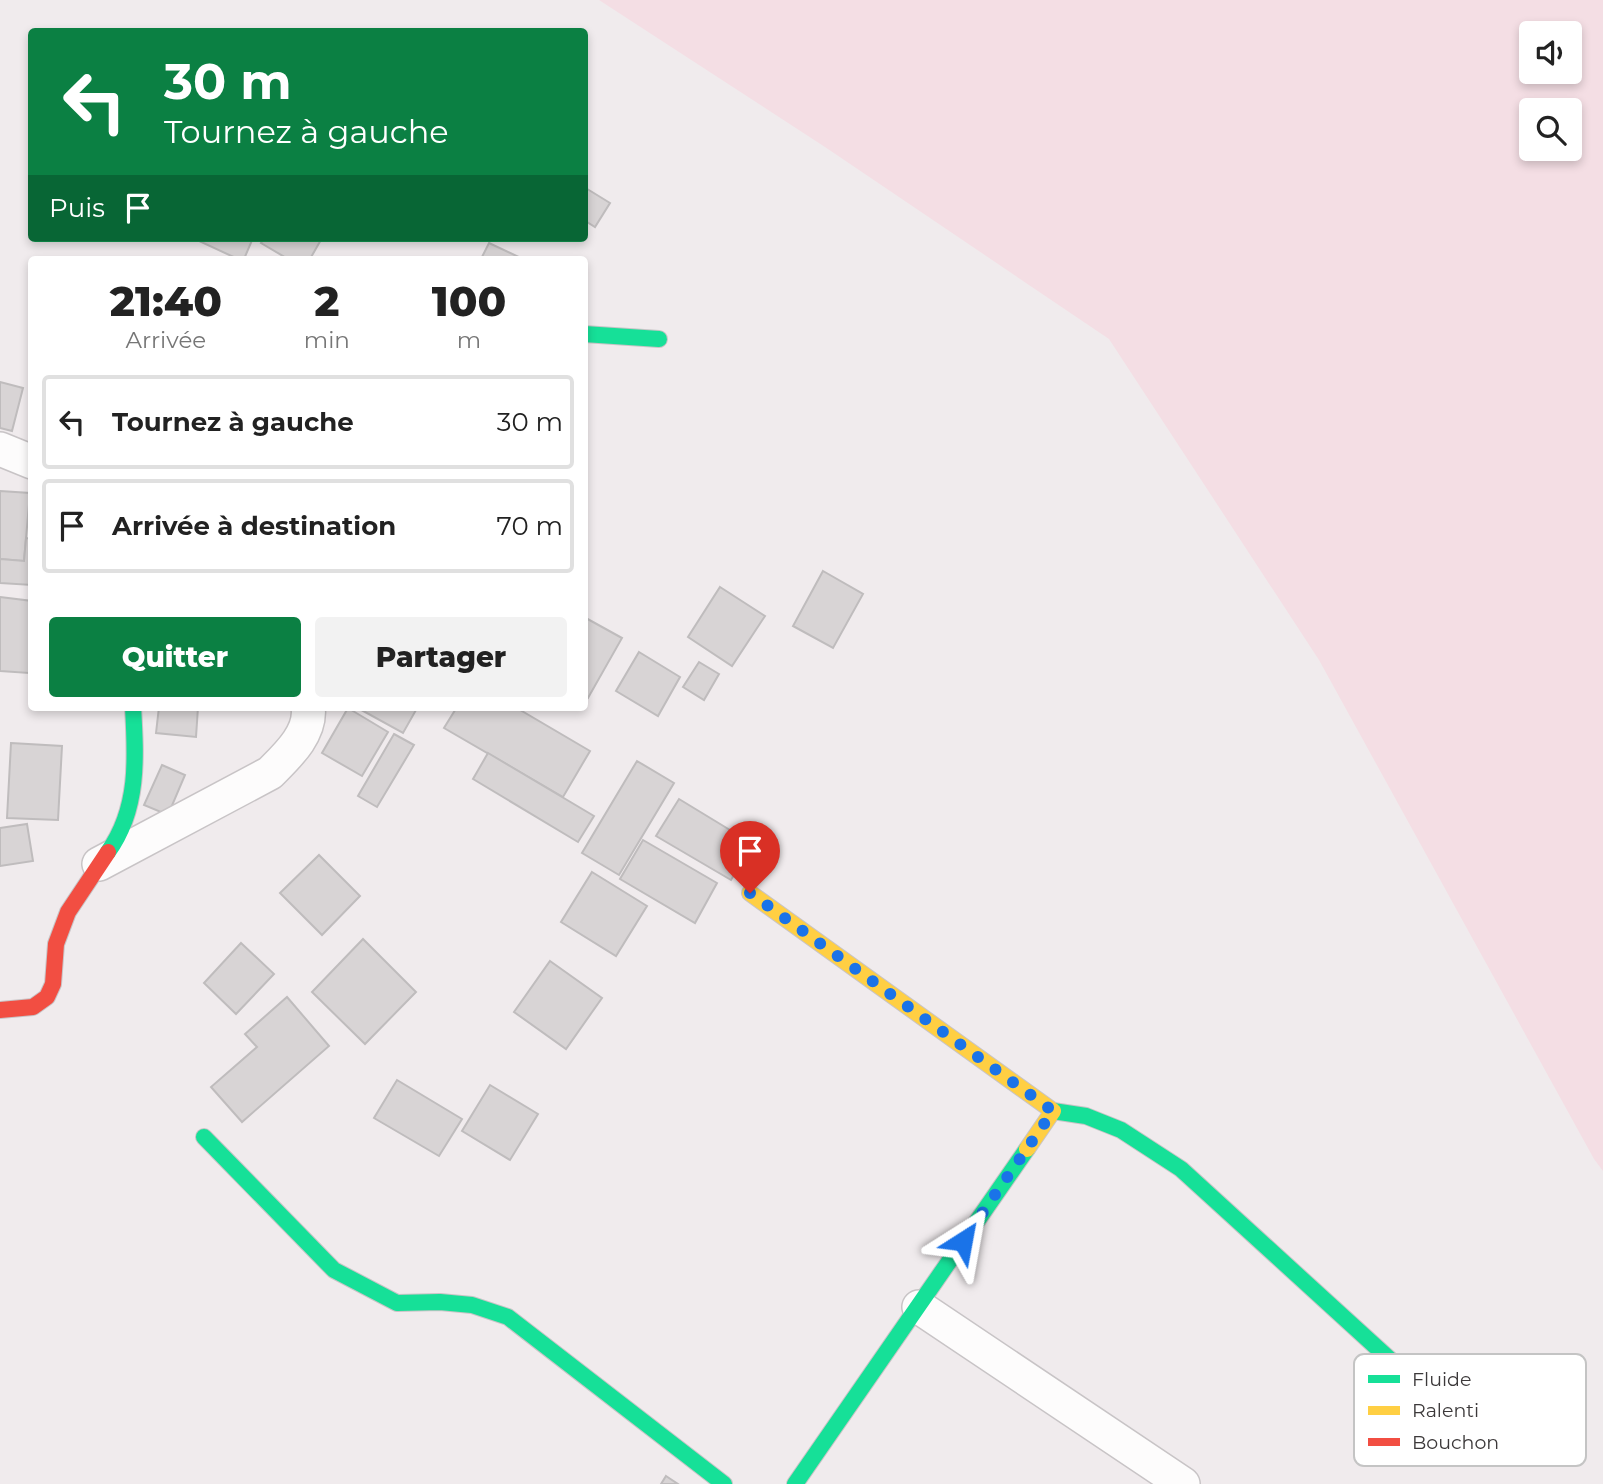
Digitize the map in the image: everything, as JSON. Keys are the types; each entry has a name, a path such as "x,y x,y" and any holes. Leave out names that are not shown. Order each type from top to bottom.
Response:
{"street":[{"path":"588,334 659,339"},
{"path":"0,449 28,460"},
{"path":"0,1010 17,1010 42,1002 51,991 56,969 56,946 62,923 76,896 126,820 133,773 134,711"},
{"path":"99,864 270,773 290,753 310,720 309,711"},
{"path":"750,893 1053,1111 1086,1116 1121,1130 1181,1169 1384,1354"},
{"path":"796,1484 1053,1111"},
{"path":"204,1137 334,1270 397,1303 440,1302 472,1305 508,1317 724,1484"},
{"path":"919,1307 1183,1484"}],"shaded area":[{"path":"599,0 1603,0 1603,1171 1319,660 1109,339 825,147"}],"building":[{"path":"588,189 610,203 595,227 588,223"},
{"path":"201,242 251,242 245,256 232,256"},
{"path":"320,242 312,256 283,256 261,243"},
{"path":"489,243 517,256 482,256"},
{"path":"0,382 23,388 12,431 0,428"},
{"path":"0,491 28,493 24,561 0,559"},
{"path":"26,538 28,585 0,583 0,559 24,561"},
{"path":"823,571 863,594 833,648 793,626"},
{"path":"720,587 765,616 732,666 688,637"},
{"path":"0,597 28,600 28,673 0,671"},
{"path":"588,619 622,638 588,698"},
{"path":"639,652 680,677 658,716 616,691"},
{"path":"699,662 719,674 704,700 683,687"},
{"path":"159,711 198,711 196,737 156,733"},
{"path":"346,711 353,711 388,732 362,776 322,753"},
{"path":"363,711 415,711 403,733"},
{"path":"455,711 522,711 590,751 563,797 444,728"},
{"path":"394,734 414,745 377,807 358,796"},
{"path":"11,743 62,746 58,820 7,818"},
{"path":"488,753 594,816 578,842 473,779"},
{"path":"637,761 674,783 619,875 582,853"},
{"path":"162,765 185,775 168,815 144,805"},
{"path":"679,799 753,844 731,880 656,836"},
{"path":"27,824 33,861 0,866 0,828"},
{"path":"643,840 717,883 695,923 620,879"},
{"path":"319,855 360,896 322,935 280,893"},
{"path":"592,872 647,906 616,956 561,922"},
{"path":"363,939 416,992 365,1044 312,992"},
{"path":"241,943 274,974 236,1014 204,983"},
{"path":"550,961 602,998 566,1049 514,1012"},
{"path":"287,997 329,1046 242,1122 211,1087 257,1047 245,1034"},
{"path":"397,1080 462,1119 439,1156 374,1118"},
{"path":"490,1085 538,1114 510,1160 462,1131"},
{"path":"666,1476 678,1484 661,1484"}],"traffic: fast":[{"path":"588,334 659,339"},
{"path":"108,852 118,836 130,801 135,764 133,711"},
{"path":"1053,1111 1086,1116 1121,1130 1181,1169 1384,1354"},
{"path":"204,1137 334,1270 397,1303 440,1302 472,1305 508,1317 724,1484"},
{"path":"795,1484 1027,1149"}],"traffic: slow":[{"path":"750,893 1053,1111 1027,1149"}],"traffic: jam":[{"path":"0,1010 33,1007 47,997 53,984 56,944 68,912 108,852"}],"route":[{"path":"750,893 1053,1111 963,1241"}]}
